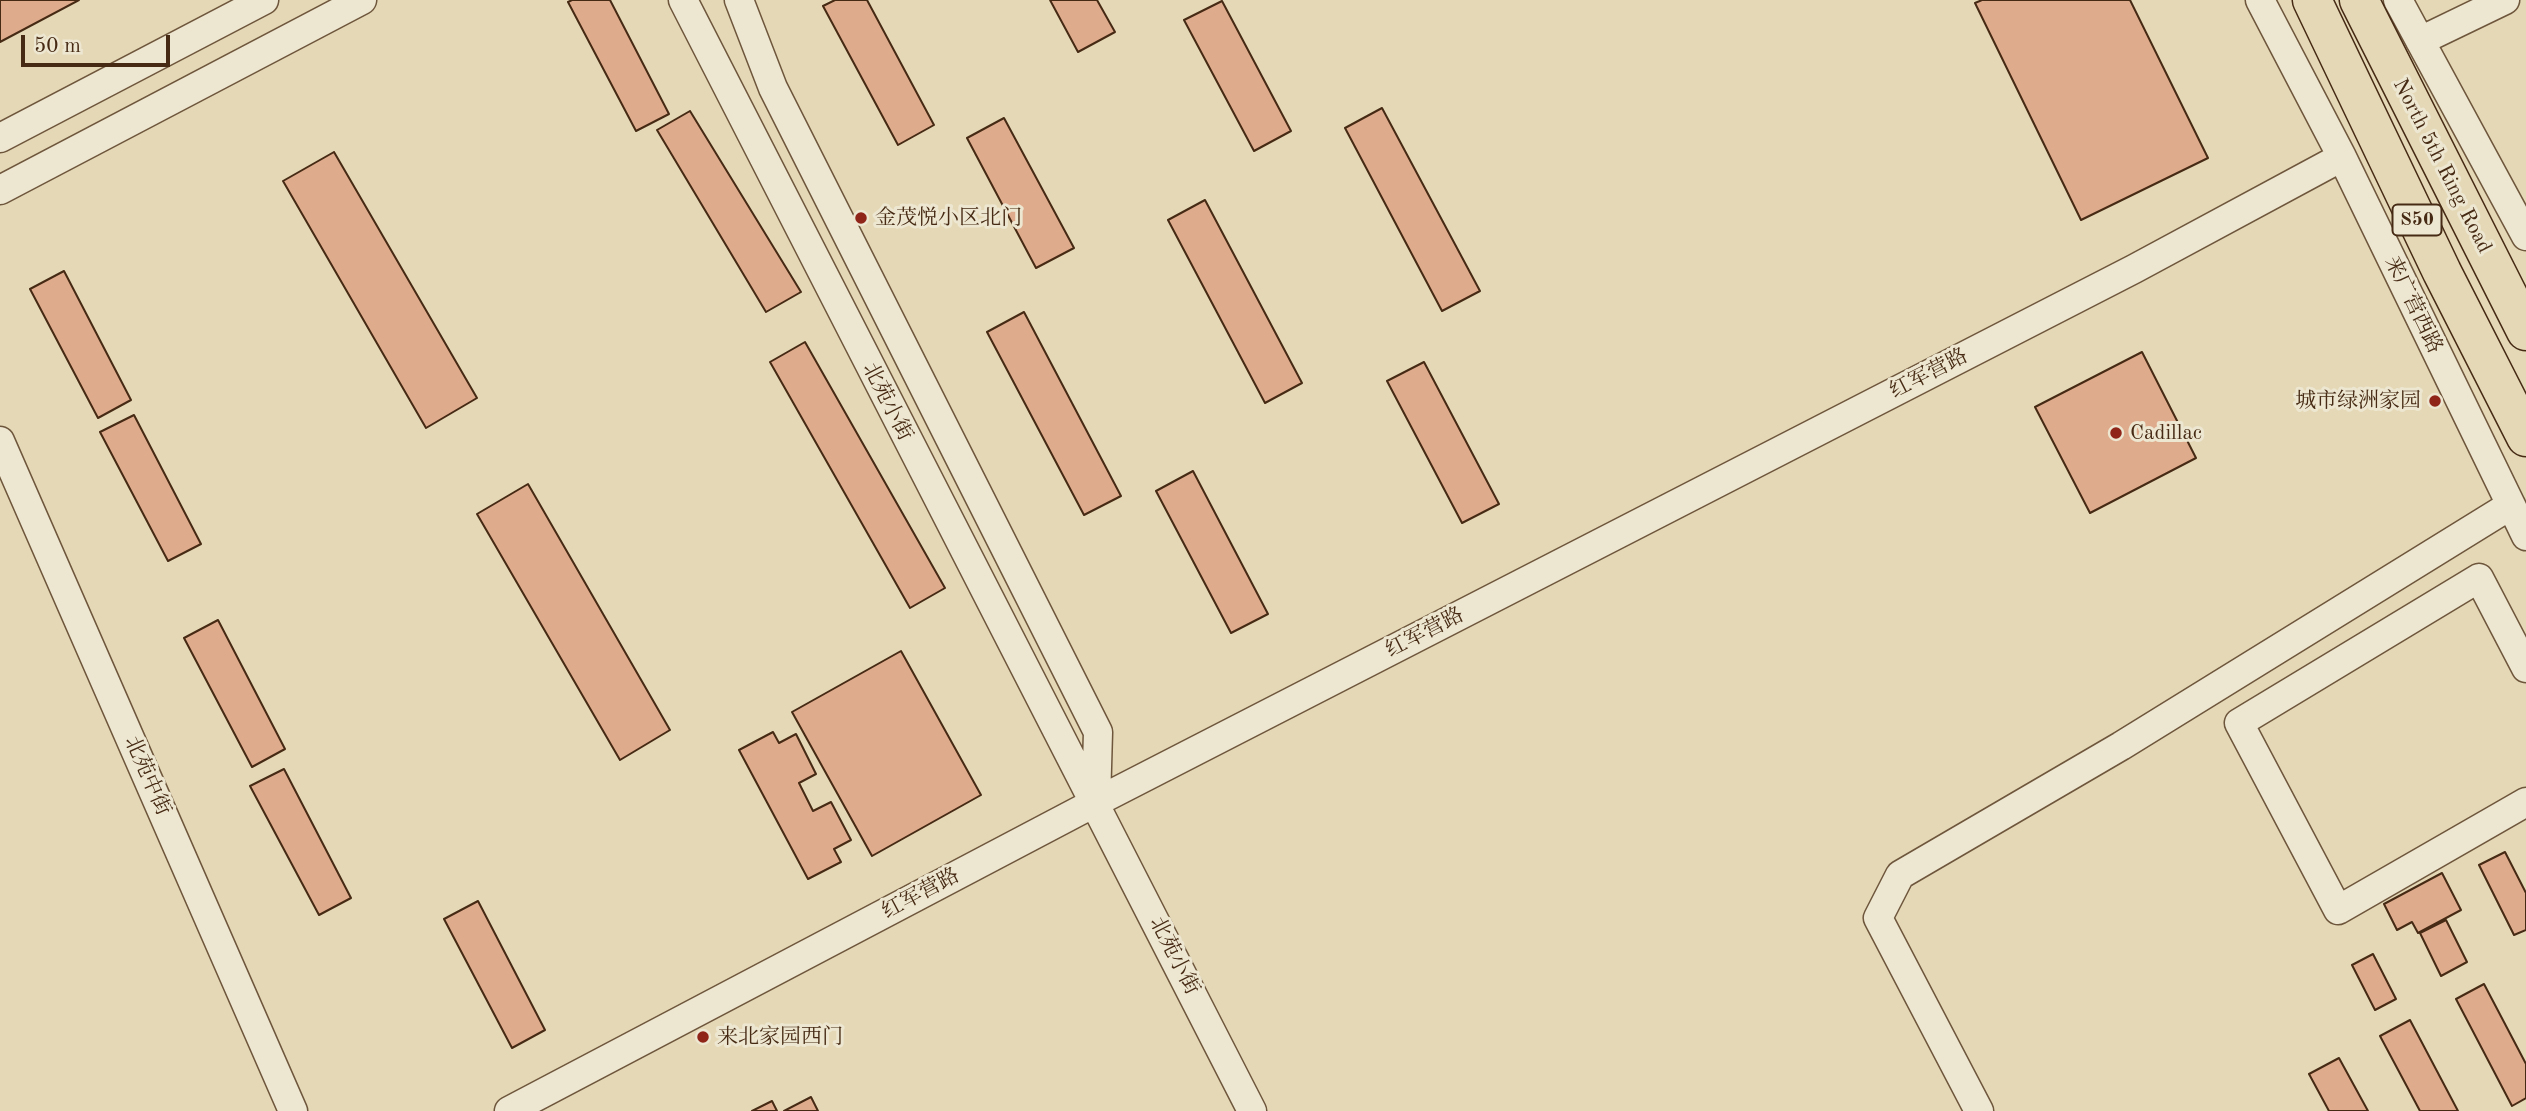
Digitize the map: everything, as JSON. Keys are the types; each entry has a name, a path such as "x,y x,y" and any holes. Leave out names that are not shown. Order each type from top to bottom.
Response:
{"highway":[{"name":"North 5th Ring Road","path":"2312,0 2442,272 2526,437"},
{"name":"North 5th Ring Road","path":"2359,0 2526,331"}],"street":[{"path":"0,138 264,0"},
{"path":"0,190 362,0"},
{"name":"北苑小街","path":"682,0 1061,743 1096,802 1252,1111"},
{"name":"北苑小街","path":"739,0 773,88 1098,732 1096,802"},
{"name":"来广营西路","path":"2260,0 2342,157 2526,536"},
{"path":"2398,0 2526,236"},
{"path":"2420,41 2505,0"},
{"name":"红军营路","path":"509,1111 1096,802 2134,269 2342,157"},
{"name":"北苑中街","path":"0,441 293,1111"},
{"path":"1979,1111 1878,918 1900,876 2121,746 2511,505"},
{"path":"2526,667 2479,578 2239,723 2338,910 2526,802"}],"building":[{"path":"0,0 79,0 0,42"},
{"path":"610,0 669,114 636,131 568,2"},
{"path":"835,0 867,0 934,125 898,145 823,6"},
{"path":"1050,0 1097,0 1115,32 1078,52"},
{"path":"1982,0 2130,0 2208,158 2081,220 1975,3"},
{"path":"1222,1 1291,131 1254,151 1184,20"},
{"path":"1382,108 1480,291 1442,311 1345,128"},
{"path":"690,111 801,292 766,312 657,130"},
{"path":"1004,118 1074,248 1036,268 967,138"},
{"path":"334,152 477,398 426,428 283,181"},
{"path":"1205,200 1302,383 1265,403 1168,220"},
{"path":"64,271 131,400 98,418 30,289"},
{"path":"1024,312 1121,496 1084,515 987,332"},
{"path":"805,342 945,588 910,608 770,362"},
{"name":"Cadillac","path":"2142,352 2196,458 2090,513 2035,407"},
{"path":"1424,362 1499,504 1462,523 1387,381"},
{"path":"134,415 201,544 168,561 100,432"},
{"path":"1193,471 1268,614 1231,633 1156,491"},
{"path":"528,484 670,730 620,760 477,514"},
{"path":"218,620 285,749 252,767 184,638"},
{"path":"901,651 981,795 872,856 792,712"},
{"path":"773,732 779,743 796,734 816,774 799,783 813,811 831,802 851,840 834,849 841,862 808,879 739,750"},
{"path":"284,769 351,898 319,915 250,786"},
{"path":"2505,852 2526,893 2526,930 2514,935 2479,865"},
{"path":"2442,873 2461,910 2418,933 2412,922 2397,930 2384,904"},
{"path":"478,901 545,1030 512,1048 444,919"},
{"path":"2446,920 2467,962 2441,976 2420,933"},
{"path":"2373,954 2396,999 2375,1010 2352,965"},
{"path":"2484,984 2526,1064 2526,1098 2512,1106 2456,999"},
{"path":"2410,1020 2458,1111 2420,1111 2380,1036"},
{"path":"2339,1058 2368,1111 2329,1111 2309,1074"},
{"path":"811,1097 818,1111 784,1111"},
{"path":"772,1101 777,1111 752,1111"}],"place":[{"name":"金茂悦小区北门","path":"861,218"},
{"name":"城市绿洲家园","path":"2435,401"},
{"name":"Cadillac","path":"2116,433"},
{"name":"来北家园西门","path":"703,1037"}]}
